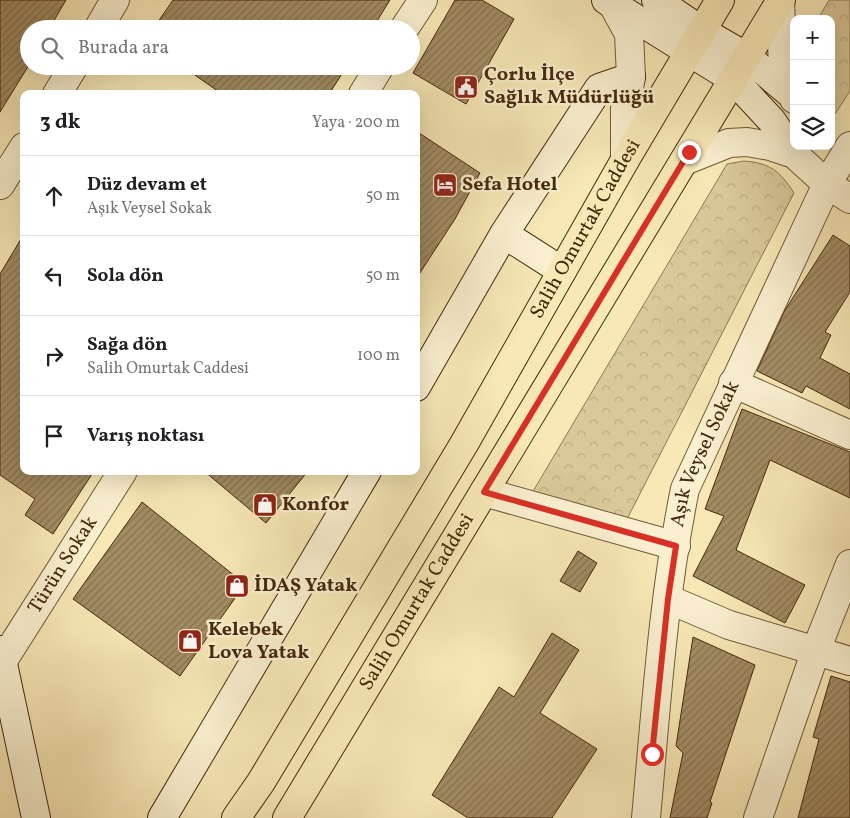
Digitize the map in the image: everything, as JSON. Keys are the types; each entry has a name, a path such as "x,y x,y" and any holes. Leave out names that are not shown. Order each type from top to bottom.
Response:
{"main road":[{"name":"Salih Omurtak Caddesi","path":"236,818 261,782 464,444 625,160 720,0"},
{"name":"Salih Omurtak Caddesi","path":"287,818 781,1"}],"street":[{"path":"103,20 115,0"},
{"path":"410,20 423,0"},
{"path":"656,0 696,42"},
{"path":"781,1 783,66 790,89"},
{"path":"609,2 696,42 790,95"},
{"path":"609,2 629,34 631,76 625,109 625,160"},
{"path":"740,68 772,121 790,136"},
{"path":"59,90 69,75"},
{"path":"365,90 375,75"},
{"path":"420,380 504,234 599,88 631,76"},
{"path":"684,161 729,143 748,142 790,148"},
{"name":"Aşık Veysel Sokak","path":"646,818 668,599 676,546 676,532 685,489 733,383 828,184 850,146"},
{"path":"806,150 828,184 850,199"},
{"path":"0,185 20,153"},
{"path":"504,234 562,271"},
{"path":"733,383 850,435"},
{"name":"Türün Sokak","path":"2,654 120,475"},
{"path":"162,818 365,475"},
{"path":"484,492 676,546"},
{"path":"758,818 816,650 850,564"},
{"path":"668,599 729,625 850,660"},
{"path":"2,654 36,818"}],"green space":[{"path":"829,0 850,0 850,91 835,114 835,15 820,15"},
{"path":"744,161 768,166 784,179 794,193 627,519 532,493 727,164"}],"building":[{"path":"0,0 66,0 54,20 20,20 20,75 23,75 0,112"},
{"path":"173,0 390,0 378,20 159,20"},
{"path":"455,0 482,0 514,19 466,104 416,75 420,75 420,61"},
{"path":"195,75 341,75 332,90 216,90"},
{"name":"Sefa Hotel","path":"420,134 480,173 455,219 420,273"},
{"path":"833,235 850,246 850,292 825,332 831,335 820,358 850,374 850,409 806,386 802,393 757,371 785,310"},
{"path":"20,241 20,475 91,475 53,534 25,515 35,499 0,475 0,274"},
{"path":"742,409 850,452 850,498 770,460 736,550 805,585 785,623 693,576 724,516 705,509"},
{"path":"209,475 305,475 266,523"},
{"path":"142,502 245,584 180,676 73,599"},
{"path":"578,551 597,563 580,592 560,581"},
{"path":"552,633 579,650 540,713 597,749 552,818 468,818 432,795 499,687 514,697"},
{"path":"693,637 755,665 710,802 712,803 707,818 670,818 683,753 676,746"},
{"path":"831,676 850,682 850,818 798,818 819,739 813,737"}],"place":[{"name":"Çorlu İlçe Sağlık Müdürlüğü","path":"466,87"},
{"name":"Sefa Hotel","path":"445,185"},
{"name":"Konfor","path":"265,505"},
{"name":"İDAŞ Yatak","path":"237,586"},
{"name":"Kelebek Lova Yatak","path":"190,641"}],"route":[{"path":"652,754 668,599 676,546 484,492 689,152"}]}
